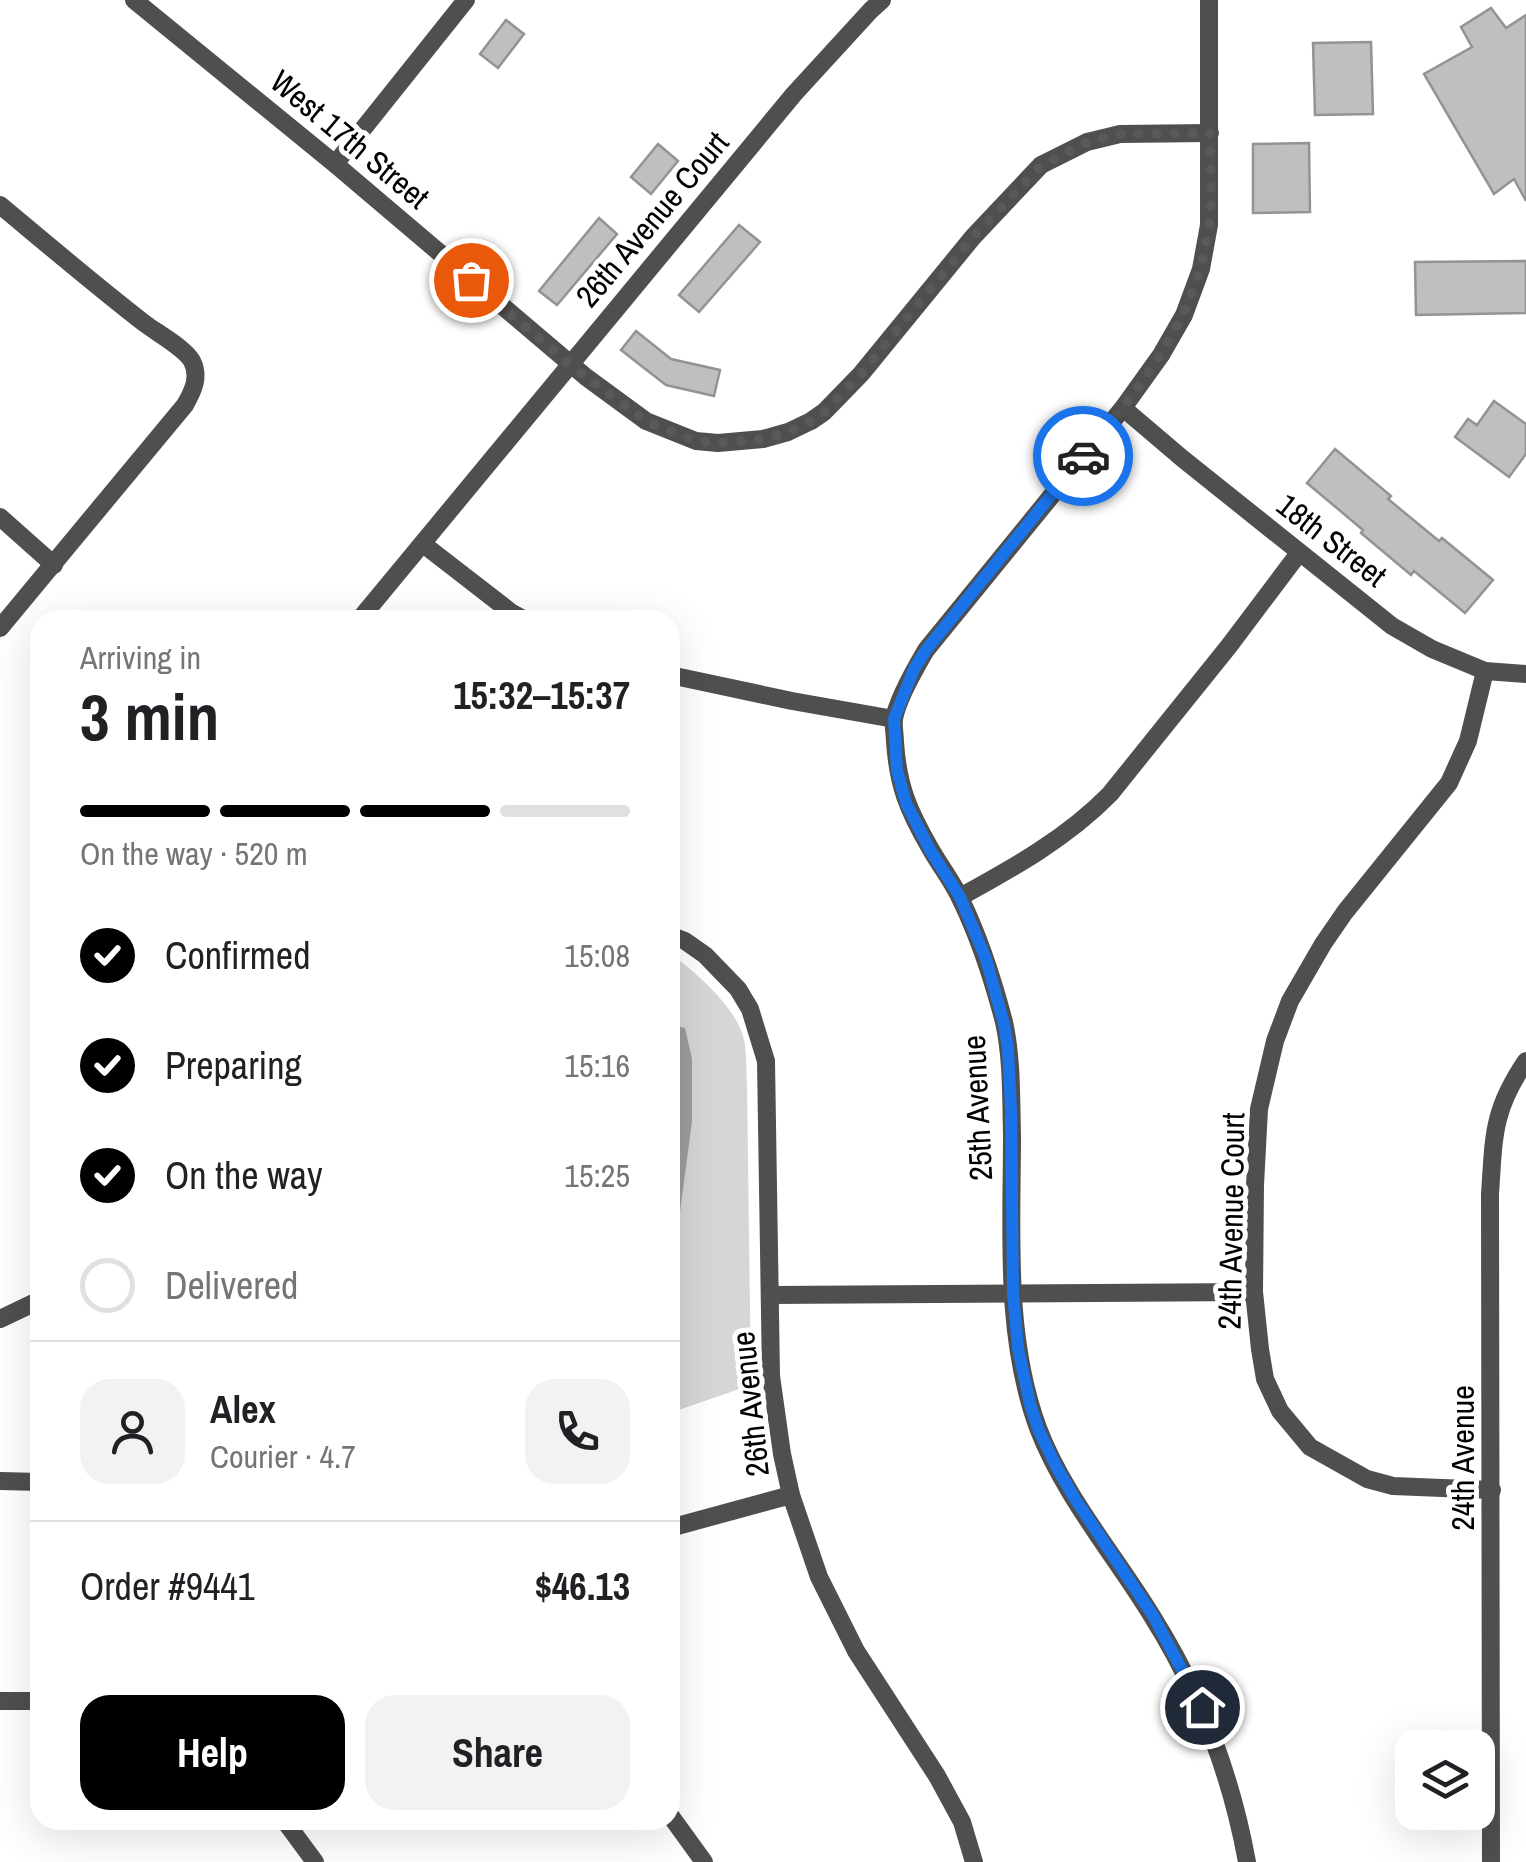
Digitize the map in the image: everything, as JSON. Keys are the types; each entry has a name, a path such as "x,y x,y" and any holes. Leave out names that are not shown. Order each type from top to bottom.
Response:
{"street":[{"name":"West 17th Street","path":"134,0 335,164 570,365 646,421 696,441 763,439 788,432 824,412 861,374 973,237 1041,166 1088,142 1120,134 1210,133"},
{"path":"335,164 466,0"},
{"name":"26th Avenue Court","path":"367,610 794,94 882,0"},
{"name":"25th Avenue","path":"1209,0 1209,225 1184,315 1161,356 1123,408 926,650 894,719 897,770 906,803 960,897 986,959 1004,1024 1008,1048 1013,1293 1024,1376 1039,1431 1075,1499 1152,1614 1202,1707 1234,1802 1246,1862"},
{"path":"0,206 190,357 196,380 185,405 0,628"},
{"name":"18th Street","path":"1123,408 1392,626 1432,649 1485,671 1526,674"},
{"path":"0,517 54,565"},
{"path":"422,544 508,610"},
{"path":"960,897 1053,841 1110,794 1300,553"},
{"name":"24th Avenue Court","path":"1485,671 1468,742 1449,783 1345,912 1290,1001 1259,1108 1254,1292 1265,1379 1280,1411 1310,1448 1367,1479 1393,1486 1492,1490"},
{"path":"680,677 894,719"},
{"name":"26th Avenue","path":"680,939 706,954 738,989 759,1032 766,1061 771,1376 791,1496 820,1577 856,1651 937,1776 962,1822 974,1862"},
{"name":"24th Avenue","path":"1491,1862 1490,1194 1495,1126 1510,1085 1526,1061"},
{"path":"770,1296 1254,1292"},
{"path":"0,1319 30,1305"},
{"path":"0,1482 30,1482"},
{"path":"680,1525 791,1496"},
{"path":"0,1701 30,1701"},
{"path":"680,1828 704,1862"},
{"path":"291,1830 314,1862"}],"shaded area":[{"path":"680,961 723,1001 744,1041 751,1385 680,1410"},
{"path":"680,1027 685,1028 692,1059 692,1121 680,1212"}],"building":[{"path":"1491,8 1506,28 1526,15 1526,201 1514,179 1494,194 1424,74 1472,47 1461,27"},
{"path":"506,20 524,34 498,68 480,54"},
{"path":"1371,42 1373,114 1315,115 1313,43"},
{"path":"1309,143 1310,212 1253,213 1253,144"},
{"path":"658,144 678,161 651,194 631,177"},
{"path":"599,218 617,234 557,305 539,291"},
{"path":"739,225 760,242 699,312 679,295"},
{"path":"1526,261 1526,313 1416,315 1415,262"},
{"path":"636,331 671,359 720,370 714,396 666,385 621,350"},
{"path":"1494,401 1526,424 1526,454 1509,477 1455,437 1468,419 1477,425"},
{"path":"1335,449 1391,496 1388,499 1493,580 1465,613 1414,571 1411,575 1307,483"}],"way so far":[{"path":"471,280 570,365 646,421 696,441 763,439 788,432 824,412 861,374 973,237 1041,166 1088,142 1120,134 1210,133 1209,225 1184,315 1161,356 1083,456"}],"route":[{"path":"1083,456 914,669 894,719 897,770 906,803 960,897 986,959 1004,1024 1011,1109 1013,1293 1018,1348 1030,1404 1057,1468 1152,1614 1202,1707"}]}
